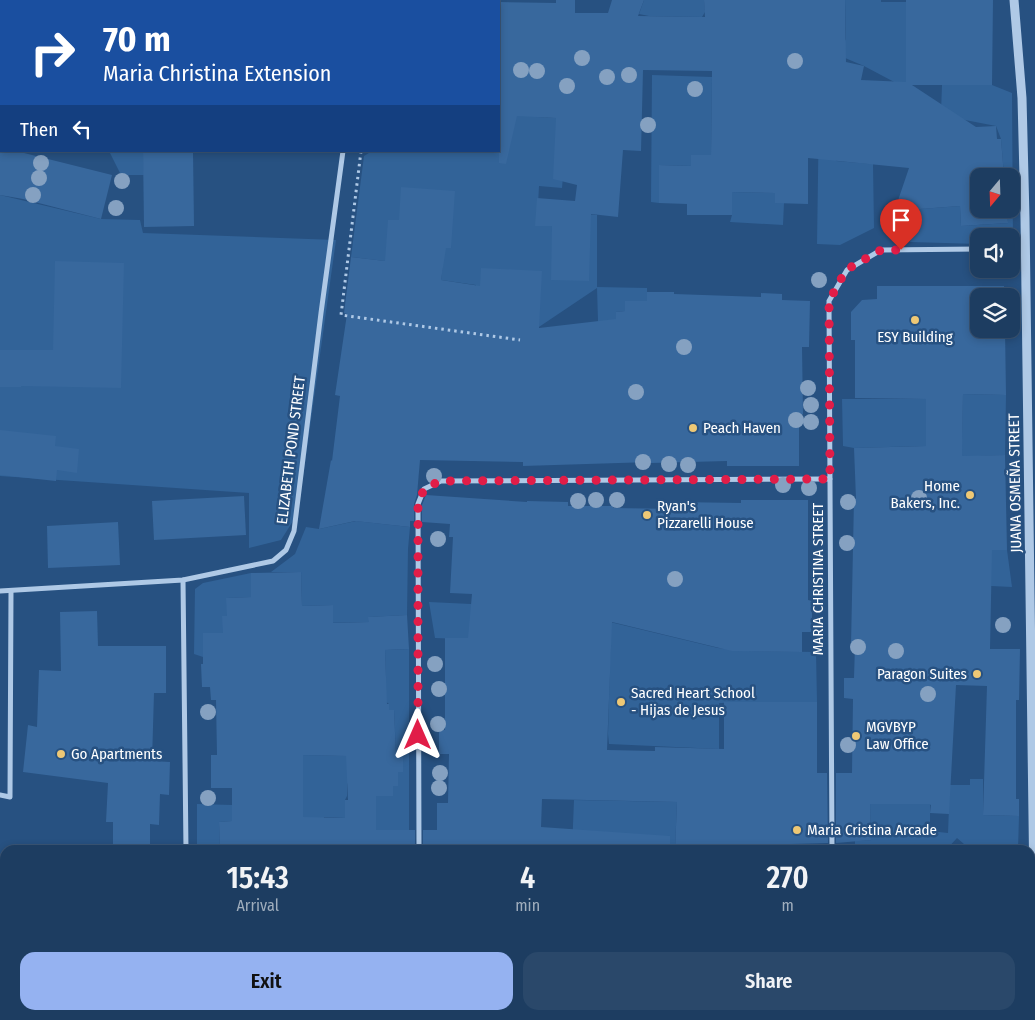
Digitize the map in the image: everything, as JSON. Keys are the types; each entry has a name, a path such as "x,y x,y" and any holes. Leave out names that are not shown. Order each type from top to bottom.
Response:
{"street":[{"name":"JUANA OSMEÑA STREET","path":"1014,0 1022,98 1030,248 1034,845"},
{"name":"ELIZABETH POND STREET","path":"0,591 183,580 273,561 286,550 294,531 343,152"},
{"name":"MARIA CHRISTINA STREET","path":"832,845 829,301 846,270 881,250 970,249"},
{"path":"419,845 418,504 424,489 440,481 830,479"},
{"path":"183,580 186,845"},
{"path":"0,795 10,797 11,591"}],"path":[{"path":"361,152 341,315 520,340"}],"shaded area":[{"path":"644,0 704,0 705,12 702,17 649,16 639,14"},
{"path":"845,0 906,2 906,84 898,84 838,55 846,39"},
{"path":"652,75 712,77 711,155 691,155 691,166 659,165 659,203 651,202"},
{"path":"500,80 540,82 538,117 556,118 564,164 562,188 539,186 538,205 560,212 597,215 597,287 647,288 647,301 625,311 616,312 617,345 598,321 597,288 527,335 473,312 476,285 441,280 443,264 393,262 351,257 364,156 370,152 500,152"},
{"path":"942,85 992,85 1012,93 1012,168 1003,168 1001,139 996,126 965,120 941,112"},
{"path":"819,108 836,161 873,164 874,228 840,245 817,244"},
{"path":"110,152 143,152 144,175 121,175"},
{"path":"732,192 775,193 775,203 784,203 783,225 730,222 732,215"},
{"path":"0,195 101,219 140,220 143,233 336,240 298,513 281,540 249,548 249,493 0,476"},
{"path":"960,206 961,226 1008,223 1008,218 1013,218 1013,228 970,228 970,244 910,242 920,209"},
{"path":"963,394 1006,395 1005,455 953,457 923,446 854,448 843,446 842,399 926,399 926,438 962,439"},
{"path":"356,521 410,527 407,615 369,617 369,622 322,623 322,619 333,619 333,605 302,606 301,572 271,572 295,554 306,527 319,529"},
{"path":"981,550 1007,550 1012,587 991,586"},
{"path":"251,573 251,597 227,598 227,616 223,616 223,633 203,633 203,657 194,654 195,589 203,583"},
{"path":"429,602 471,604 520,641 435,638"},
{"path":"610,622 718,648 747,651 816,652 817,702 719,703 719,749 609,744"},
{"path":"409,649 409,845 367,845 376,818 376,796 393,786 398,772 403,771 403,754 396,754 394,710 389,710 389,704 378,696 386,682 385,650"},
{"path":"303,755 353,756 354,775 347,784 345,818 324,817 324,821 307,845 303,845"},
{"path":"970,779 983,779 983,815 1019,816 1018,845 965,845 957,838 951,845 855,845 855,841 871,840 870,804 930,804 930,785 970,785","holes":["930,805 949,807 948,833 930,831"]},
{"path":"574,800 677,802 675,845 572,845"},
{"path":"197,804 232,805 232,821 219,822 220,845 197,845"}],"building":[{"path":"556,0 575,0 575,13 608,13 612,0 644,0 638,16 705,17 704,0 845,0 846,62 864,66 861,80 906,82 906,0 993,0 992,85 912,85 976,127 996,126 997,139 1001,139 1003,168 970,168 970,218 1008,218 1008,223 961,226 960,206 920,209 911,235 889,227 909,168 808,158 808,204 775,203 775,193 732,192 732,215 687,215 687,204 659,203 659,165 691,166 691,155 711,155 712,71 643,70 641,151 623,150 618,217 591,214 589,281 551,280 552,226 535,226 537,198 575,201 577,185 553,179 556,118 517,116 506,164 499,163 500,2 556,3"},
{"path":"0,152 20,152 112,175 101,219 0,195"},
{"path":"143,152 193,152 194,226 144,227"},
{"path":"401,187 455,191 451,248 446,248 441,280 480,286 481,268 542,271 539,328 616,319 616,312 625,311 625,301 647,301 647,292 761,297 761,293 782,294 782,300 810,301 809,347 802,347 803,414 799,414 799,466 727,466 727,461 523,466 523,462 420,460 417,495 414,504 414,521 410,521 410,527 355,521 319,529 332,461 340,396 335,395 347,314 344,313 351,257 385,261 388,220 399,220"},
{"path":"55,261 124,263 121,388 0,387 0,350 53,350"},
{"path":"877,286 1004,286 1004,288 970,288 970,338 1005,338 1006,395 963,394 962,456 1005,455 1007,550 992,550 990,649 1020,649 1019,700 1016,700 1016,799 1019,799 1019,816 983,815 987,686 956,685 949,814 930,813 931,804 870,804 871,840 836,843 836,773 852,773 853,699 844,698 844,678 854,678 855,645 851,645 854,499 856,499 854,448 926,446 926,399 855,398 855,340 851,340 851,312 862,300 877,299"},
{"path":"0,430 56,436 55,446 79,449 77,473 57,470 56,481 0,475"},
{"path":"426,495 527,502 568,502 568,506 676,509 676,502 741,503 741,500 808,500 808,600 812,601 812,632 802,632 802,652 732,651 612,622 607,750 655,751 655,747 724,749 724,702 817,702 817,773 827,773 828,843 675,845 677,802 542,799 541,827 670,836 670,845 423,845 423,830 437,830 437,803 448,803 449,754 439,754 439,730 445,730 445,638 468,638 472,594 450,593 453,537 449,537 450,524 422,522 422,505"},
{"path":"244,496 246,535 154,540 152,501"},
{"path":"118,522 120,565 48,568 47,526"},
{"path":"301,572 302,606 333,605 333,623 369,622 368,617 407,615 409,649 385,650 387,704 389,704 389,710 394,710 396,754 403,754 403,772 398,772 398,786 393,786 393,796 376,796 376,830 415,830 415,845 220,845 219,822 232,821 232,788 211,788 211,755 217,755 216,700 211,700 210,687 202,687 203,633 223,633 222,616 227,616 226,598 251,597 251,573","holes":["303,755 346,756 348,800 345,800 345,818 303,817"]},
{"path":"97,611 98,646 166,646 166,693 154,693 152,761 170,762 169,795 160,794 159,825 150,824 150,845 113,845 113,822 106,822 108,783 23,772 28,725 37,727 39,670 61,671 60,612"}],"place":[{"name":"ESY Building","path":"915,320"},
{"name":"Peach Haven","path":"693,428"},
{"name":"Home Bakers, Inc.","path":"970,495"},
{"name":"Ryan's Pizzarelli House","path":"647,515"},
{"name":"Paragon Suites","path":"977,674"},
{"name":"Sacred Heart School - Hijas de Jesus","path":"621,702"},
{"name":"MGVBYP Law Office","path":"856,736"},
{"name":"Go Apartments","path":"61,754"},
{"name":"Maria Cristina Arcade","path":"797,830"}],"route":[{"path":"418,735 418,504 424,489 440,481 830,479 829,301 846,270 881,250 901,250"}]}
